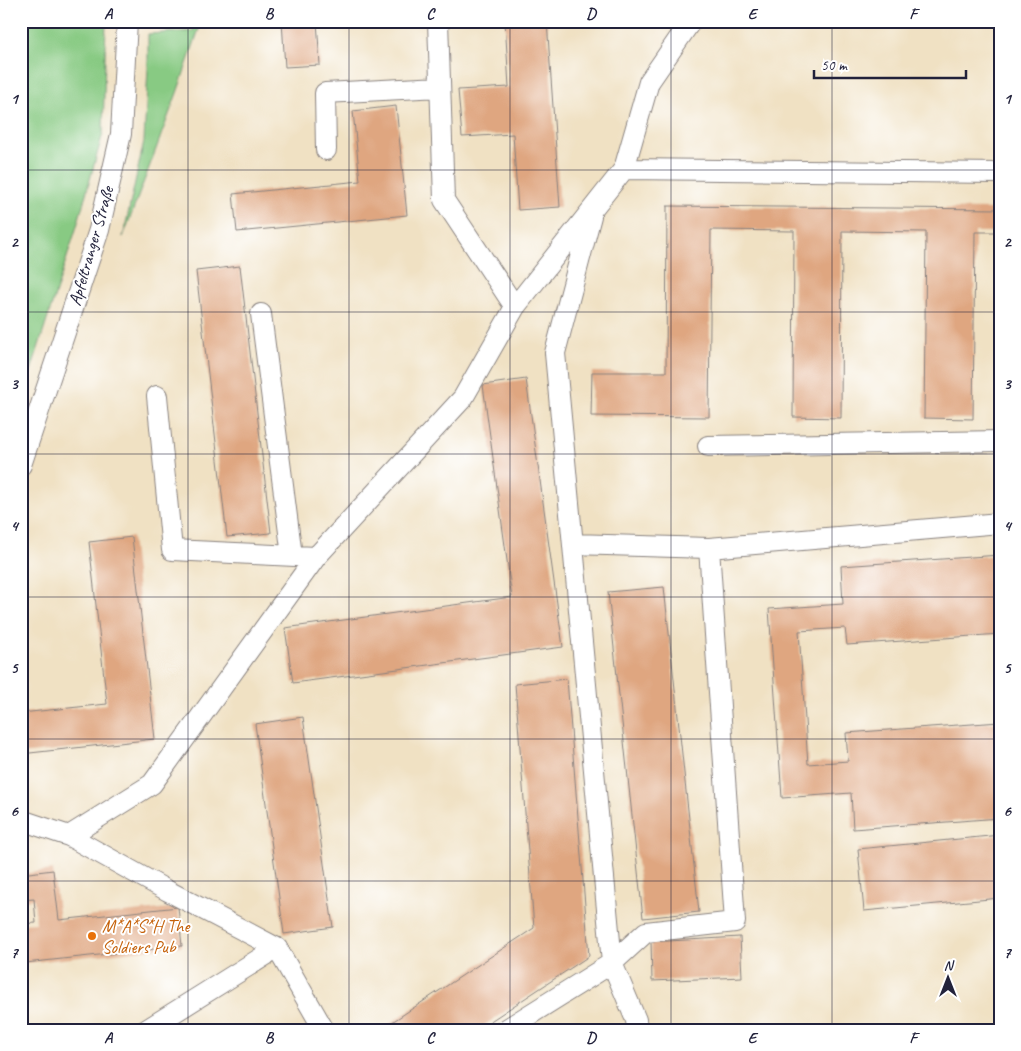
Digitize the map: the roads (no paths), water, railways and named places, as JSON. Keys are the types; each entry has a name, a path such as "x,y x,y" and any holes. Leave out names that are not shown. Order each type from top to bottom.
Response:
{"street":[{"name":"Apfeltranger Straße","path":"21,465 99,230 121,134 127,21"},
{"path":"438,21 444,200 515,307"},
{"path":"69,836 152,784 316,557 463,398 515,307 624,169 649,82 691,21"},
{"path":"326,150 325,93 440,86"},
{"path":"624,169 1000,173"},
{"path":"593,208 555,353 612,963 636,1020 637,1030"},
{"path":"261,314 292,556"},
{"path":"157,396 172,550 316,557"},
{"path":"708,446 1000,441"},
{"path":"573,544 709,548 1000,523"},
{"path":"506,1030 612,963 646,932 736,922 709,548"},
{"path":"21,820 69,836 277,948 324,1030"},
{"path":"146,1030 277,948"}],"waterway":[{"path":"21,27 23,21"}],"place":[{"name":"M*A*S*H The Soldiers Pub","path":"92,936"}]}
